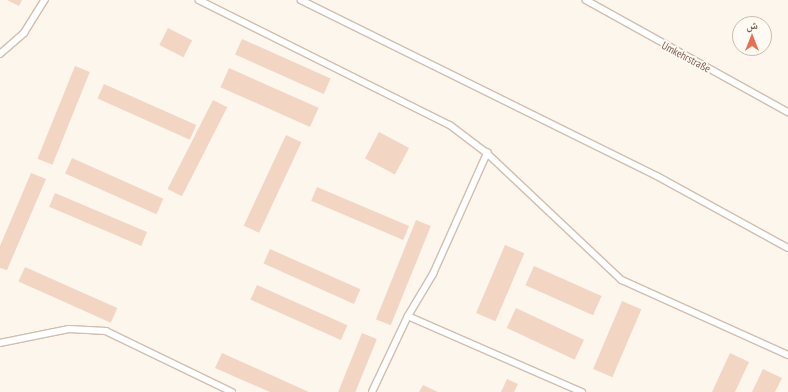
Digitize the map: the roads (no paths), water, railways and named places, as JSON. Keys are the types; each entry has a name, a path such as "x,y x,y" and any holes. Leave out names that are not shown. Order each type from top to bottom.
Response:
{"lane":[{"path":"0,54 24,33 46,0"},
{"path":"199,0 450,125 487,153 622,280 788,355"},
{"path":"301,0 657,176 788,248"},
{"name":"Umkehrstraße","path":"586,0 788,112"},
{"path":"372,392 408,316 433,274 487,153"},
{"path":"408,316 582,392"},
{"path":"0,343 69,329 106,330 232,392"}]}
